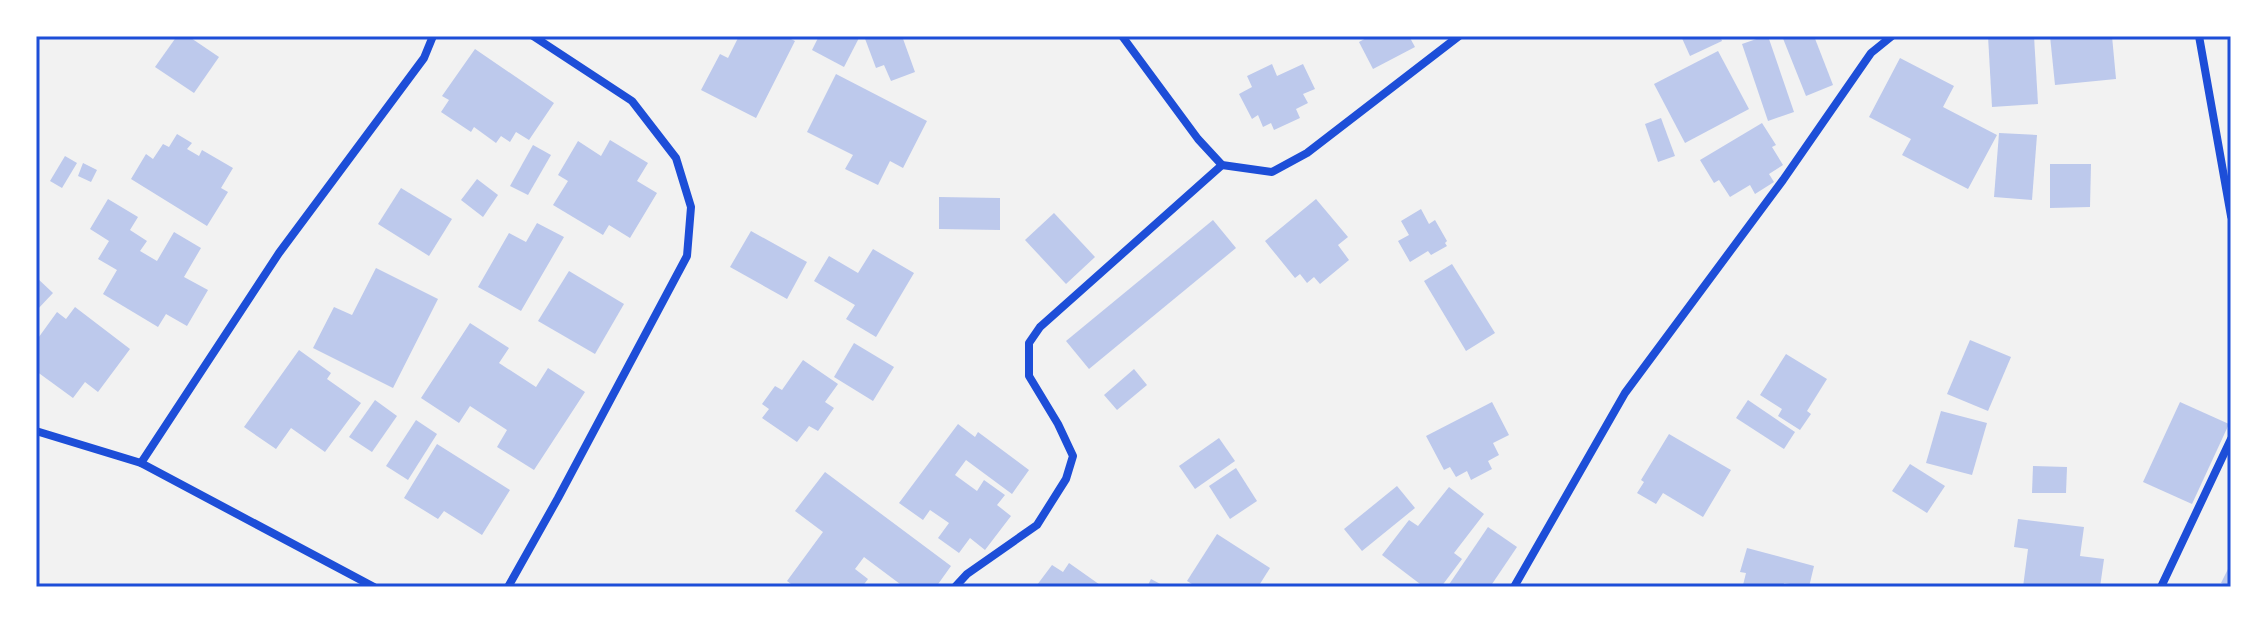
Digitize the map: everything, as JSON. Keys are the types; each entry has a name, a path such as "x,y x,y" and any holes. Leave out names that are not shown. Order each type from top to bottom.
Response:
{"street":[{"path":"141,463 279,253 424,58 433,36"},
{"path":"508,587 687,256 691,207 676,158 632,101 533,36"},
{"path":"1122,36 1198,139 1222,165 1272,172 1307,153 1459,36"},
{"path":"1514,587 1625,393 1783,180 1871,53 1892,36"},
{"path":"2199,36 2231,216"},
{"path":"955,587 967,574 1037,525 1066,479 1073,456 1029,376 1029,343 1040,327 1222,165"},
{"path":"37,432 141,463 374,587"},
{"path":"2161,587 2231,439"}],"building":[{"path":"177,36 188,36 219,57 194,93 155,67"},
{"path":"739,36 785,36 795,41 756,118 701,90 720,54 728,58"},
{"path":"819,36 860,36 844,67 812,50"},
{"path":"864,36 902,36 915,72 891,81 884,65 876,68"},
{"path":"1370,36 1409,36 1415,47 1373,69 1359,42"},
{"path":"1681,36 1720,36 1722,41 1690,56"},
{"path":"1768,36 1794,112 1768,121 1742,44"},
{"path":"1782,36 1814,36 1833,85 1806,96"},
{"path":"1988,36 2034,36 2038,104 1992,107"},
{"path":"2050,36 2112,36 2116,79 2055,85"},
{"path":"475,49 554,103 529,140 516,132 510,142 501,136 496,143 474,127 471,132 441,112 449,100 442,96"},
{"path":"1718,51 1749,109 1685,143 1654,84"},
{"path":"1900,58 1954,86 1943,107 1997,135 1968,189 1902,155 1911,139 1869,117"},
{"path":"1272,64 1277,76 1303,64 1315,89 1303,94 1308,103 1296,109 1300,118 1274,130 1271,123 1263,127 1258,115 1252,119 1239,94 1252,87 1247,76"},
{"path":"836,74 927,121 903,168 890,161 878,185 845,169 853,155 807,132"},
{"path":"1661,118 1675,156 1658,162 1645,124"},
{"path":"1762,123 1776,145 1772,147 1783,165 1769,174 1774,182 1755,194 1750,185 1730,197 1719,180 1714,183 1700,160"},
{"path":"1999,133 2037,135 2032,200 1994,197"},
{"path":"177,134 192,143 187,149 199,156 202,150 233,168 221,188 228,192 207,226 131,179 146,154 153,159 163,144 169,147"},
{"path":"610,140 648,163 637,181 657,193 630,238 609,225 603,235 553,205 568,181 558,175 578,141 601,156"},
{"path":"533,145 551,155 528,195 510,186"},
{"path":"65,156 77,163 62,188 50,181"},
{"path":"83,163 97,170 91,182 78,176"},
{"path":"2050,164 2091,164 2090,207 2050,208"},
{"path":"477,179 498,195 483,217 461,200"},
{"path":"401,188 452,219 429,256 378,224"},
{"path":"939,197 1000,198 1000,230 939,229"},
{"path":"108,199 138,217 130,230 147,241 140,251 157,261 174,232 201,248 184,277 208,290 187,326 166,314 158,327 103,294 117,270 98,259 109,241 90,229"},
{"path":"1316,199 1348,237 1338,245 1349,260 1320,284 1314,277 1307,283 1300,274 1295,278 1265,241"},
{"path":"1421,209 1429,224 1435,220 1447,246 1431,255 1428,251 1410,262 1398,241 1409,235 1401,221"},
{"path":"1054,213 1095,257 1066,284 1025,240"},
{"path":"1213,220 1236,248 1089,369 1066,341"},
{"path":"537,223 564,237 521,311 478,287 509,233 526,242"},
{"path":"751,231 807,262 787,299 730,267"},
{"path":"873,249 914,273 876,337 846,319 855,305 814,281 829,256 858,273"},
{"path":"1452,264 1495,333 1466,351 1424,281"},
{"path":"376,268 438,299 393,388 313,348 334,307 352,315"},
{"path":"569,271 624,304 595,354 538,321"},
{"path":"36,277 53,293 36,311"},
{"path":"75,307 130,349 98,392 85,382 73,398 36,371 36,341 57,312 66,319"},
{"path":"470,323 509,348 499,363 536,387 548,368 585,392 534,470 497,447 507,430 470,406 459,423 421,398"},
{"path":"1970,340 2011,357 1988,411 1947,394"},
{"path":"854,343 894,367 873,401 834,377"},
{"path":"299,350 331,373 327,379 361,403 325,452 291,428 276,449 244,427"},
{"path":"1786,354 1827,379 1807,411 1811,414 1800,430 1778,416 1782,409 1760,395"},
{"path":"803,360 838,384 825,402 834,408 818,431 809,426 797,442 762,418 769,409 762,404 775,386 782,390"},
{"path":"1134,369 1147,385 1117,410 1104,395"},
{"path":"375,400 397,416 372,452 349,437"},
{"path":"1748,400 1795,432 1784,449 1736,418"},
{"path":"1492,402 1509,435 1493,443 1499,455 1488,461 1492,469 1471,480 1467,471 1456,477 1450,467 1444,470 1426,436"},
{"path":"2180,402 2229,424 2192,504 2143,482"},
{"path":"1941,411 1987,423 1972,475 1926,463"},
{"path":"416,420 437,434 408,480 386,466"},
{"path":"958,424 975,437 978,432 1029,470 1012,494 966,460 955,475 977,491 984,480 1005,495 997,505 1011,516 985,550 970,538 959,553 938,538 949,523 930,510 923,520 899,503"},
{"path":"1669,434 1731,470 1703,517 1663,493 1656,504 1637,493 1644,482 1641,480"},
{"path":"1219,438 1235,461 1195,489 1179,466"},
{"path":"437,444 510,490 482,535 444,511 438,519 404,498"},
{"path":"1910,464 1945,486 1927,513 1892,491"},
{"path":"2033,466 2067,467 2066,493 2032,493"},
{"path":"1236,468 1257,501 1230,519 1209,486"},
{"path":"825,472 951,566 936,587 904,587 864,557 855,569 868,579 862,587 795,587 787,581 823,532 795,511"},
{"path":"1397,486 1415,508 1362,551 1344,529"},
{"path":"1449,487 1484,514 1454,553 1462,559 1441,587 1424,587 1382,555 1409,520 1418,526"},
{"path":"2018,519 2084,527 2080,556 2104,559 2100,587 2023,587 2028,549 2014,547"},
{"path":"1488,527 1517,547 1490,587 1449,587 1448,586"},
{"path":"1217,534 1270,568 1258,587 1197,587 1187,581"},
{"path":"1747,548 1814,566 1809,587 1784,583 1783,587 1743,585 1746,573 1740,572"},
{"path":"1069,563 1103,587 1037,585 1052,565 1063,572"},
{"path":"2228,569 2231,571 2231,587 2221,583"},
{"path":"1151,579 1166,587 1147,587"}]}
